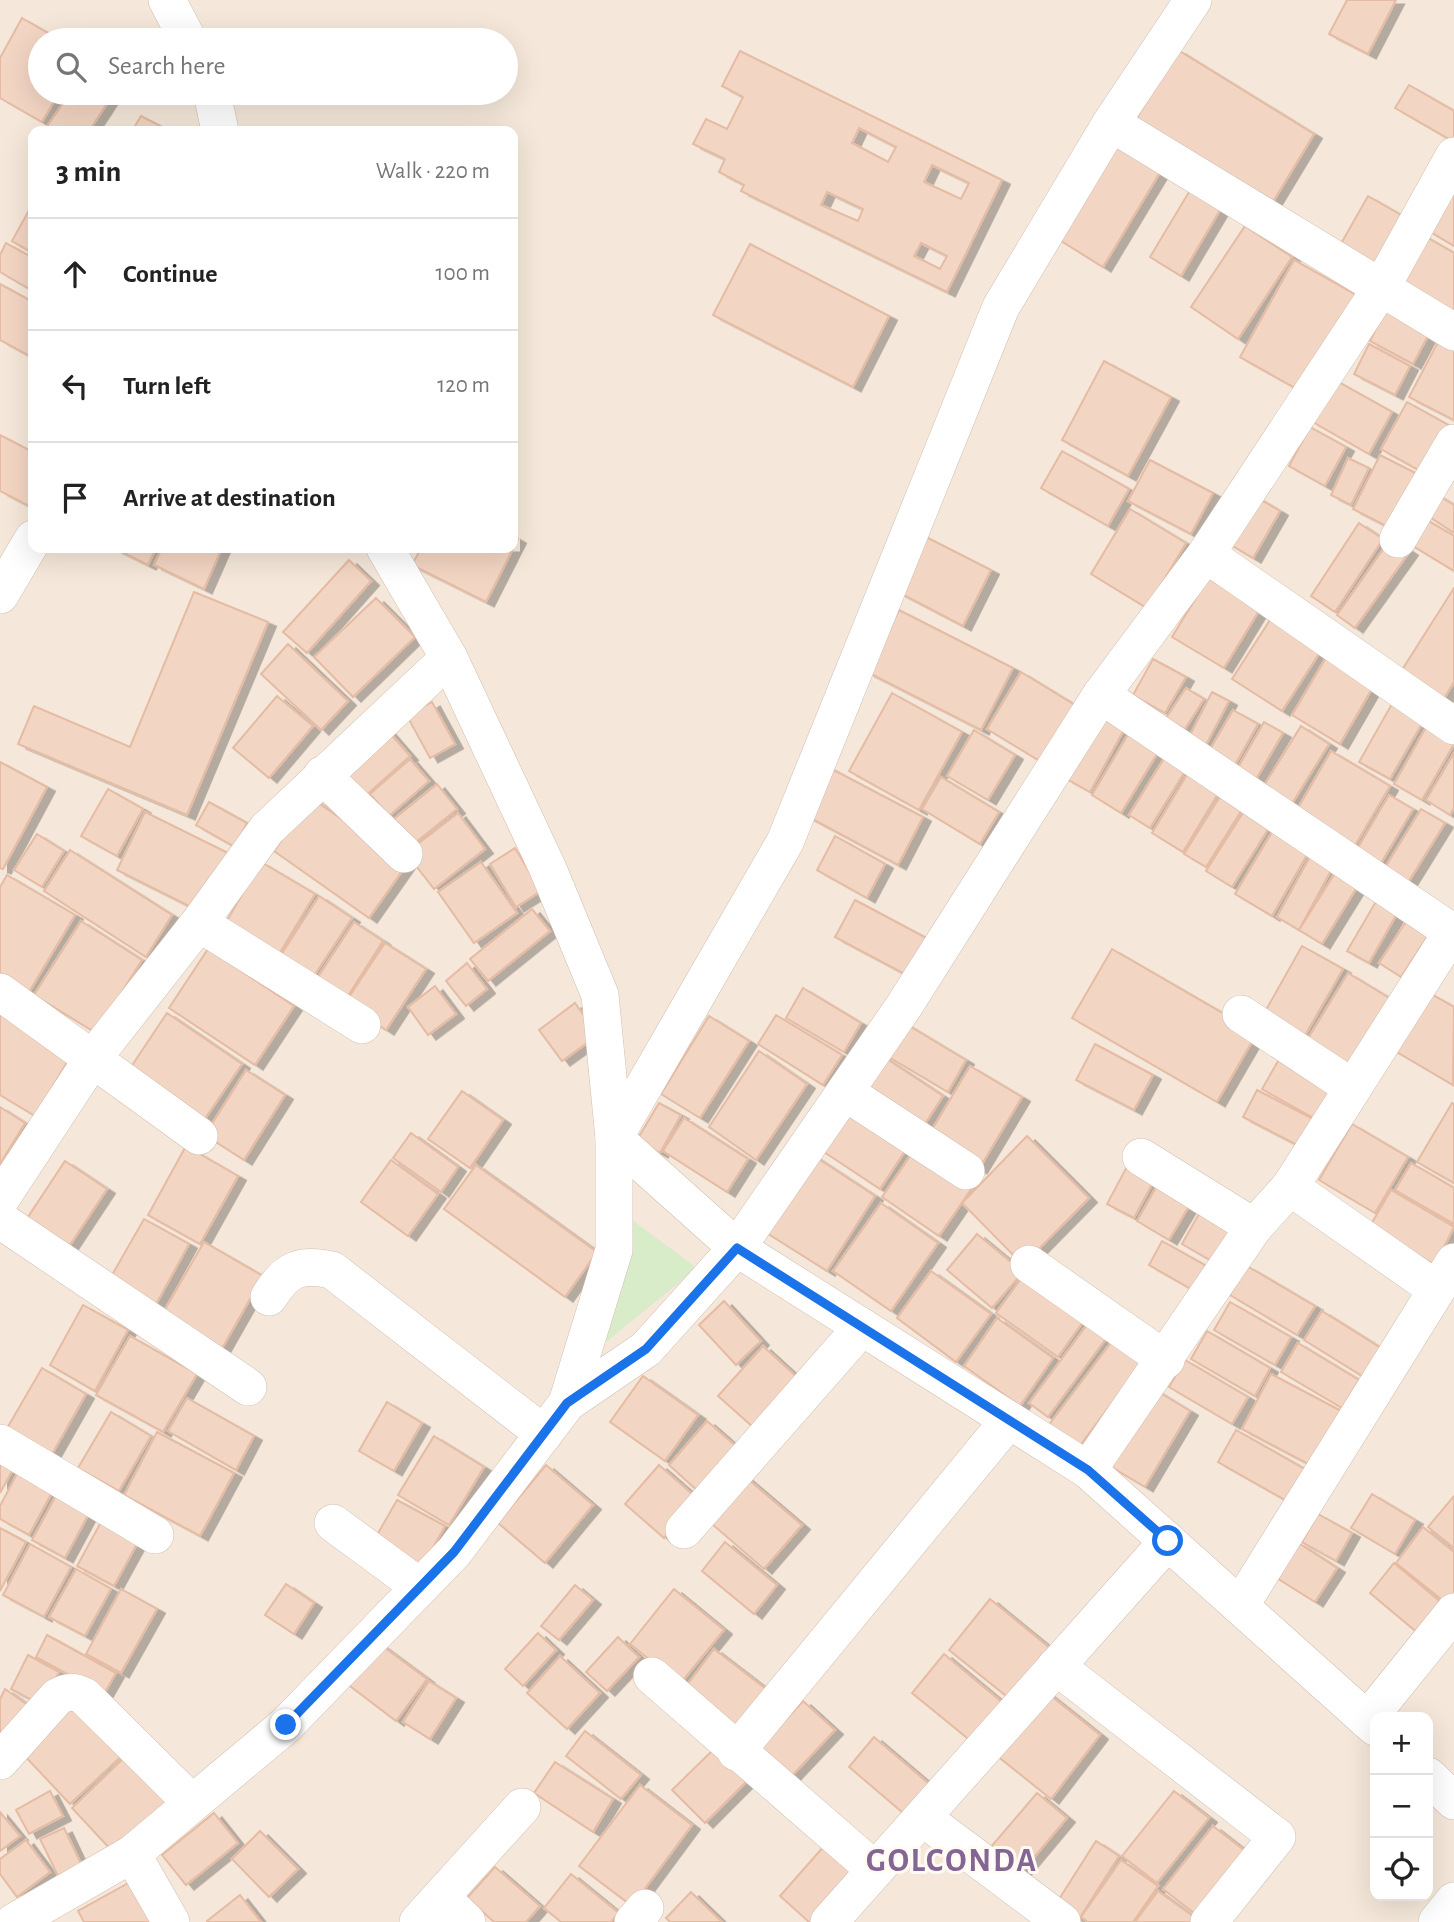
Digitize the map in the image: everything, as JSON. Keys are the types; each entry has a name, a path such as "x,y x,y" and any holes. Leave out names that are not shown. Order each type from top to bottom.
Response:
{"street":[{"path":"167,0 182,28"},
{"path":"614,1139 785,842 1001,307 1111,123 1193,0"},
{"path":"215,105 219,126"},
{"path":"1111,123 1454,332"},
{"path":"14,1922 132,1854 286,1725 454,1552 567,1403 646,1349 737,1248 904,1006 1101,695 1206,554 1381,288 1454,156"},
{"path":"1398,539 1454,443"},
{"path":"0,594 28,547"},
{"path":"388,553 449,658 548,869 600,995 614,1139 614,1250 567,1403"},
{"path":"1206,554 1454,726"},
{"path":"0,1200 93,1058 199,923 267,829 449,658"},
{"path":"1088,1470 1166,1360 1254,1227 1290,1187 1453,930 1101,695"},
{"path":"322,775 404,854"},
{"path":"199,923 362,1025"},
{"path":"0,992 199,1136"},
{"path":"1241,1014 1353,1088"},
{"path":"845,1091 966,1171"},
{"path":"614,1139 737,1248 1088,1470 1370,1722"},
{"path":"1141,1157 1254,1227"},
{"path":"1240,1606 1445,1275 1290,1187"},
{"path":"0,1220 248,1387"},
{"path":"1029,1264 1166,1360"},
{"path":"269,1297 281,1278 299,1268 332,1270 544,1434"},
{"path":"684,1531 862,1327"},
{"path":"736,1752 1009,1420"},
{"path":"0,1443 155,1535"},
{"path":"333,1523 420,1587"},
{"path":"829,1922 1168,1541"},
{"path":"1379,1712 1454,1612"},
{"path":"1056,1666 1277,1837 1209,1922"},
{"path":"652,1676 736,1752 875,1870"},
{"path":"0,1761 57,1697 67,1691 76,1692 84,1696 192,1803"},
{"path":"1433,1781 1454,1801"},
{"path":"467,1922 429,1909 522,1807"},
{"path":"923,1818 1062,1922"},
{"path":"132,1854 171,1922"},
{"path":"1437,1922 1454,1901"}],"shaded area":[{"path":"0,0 1454,0 1454,1922 0,1922"}],"green space":[{"path":"628,1217 697,1268 606,1342"}],"building":[{"path":"1347,0 1396,0 1368,54 1329,34"},
{"path":"22,18 39,28 28,28 28,105 52,105 42,122 0,98 0,58"},
{"path":"1178,50 1314,134 1268,210 1132,126"},
{"path":"740,51 1002,180 947,292 741,191 744,185 719,172 725,159 693,144 706,119 727,129 743,97 722,86","holes":["859,128 896,147 888,162 852,143","932,165 969,183 961,199 924,182","827,192 863,209 858,221 821,205","921,243 947,256 940,269 914,256"]},
{"path":"1409,85 1454,111 1454,142 1395,108"},
{"path":"62,105 106,105 92,126 47,126"},
{"path":"141,116 160,126 135,126"},
{"path":"1116,134 1165,164 1103,267 1053,236"},
{"path":"1454,184 1454,246 1427,230"},
{"path":"1192,187 1223,205 1181,276 1150,257"},
{"path":"1368,196 1403,216 1368,276 1334,256"},
{"path":"28,212 28,250 12,241"},
{"path":"1245,226 1292,257 1238,339 1191,307"},
{"path":"1423,235 1454,253 1454,313 1392,290"},
{"path":"6,243 28,255 28,288 0,272 0,255"},
{"path":"750,244 889,316 853,387 713,315"},
{"path":"1294,260 1358,296 1304,393 1240,357"},
{"path":"0,284 28,299 28,355 0,340"},
{"path":"1385,310 1429,334 1413,364 1370,341"},
{"path":"1438,342 1454,350 1454,420 1409,397"},
{"path":"1369,344 1410,366 1395,395 1354,374"},
{"path":"1104,361 1171,397 1128,476 1062,440"},
{"path":"1335,380 1392,412 1369,454 1311,421"},
{"path":"1407,402 1450,426 1424,473 1381,449"},
{"path":"1310,427 1346,447 1325,486 1289,466"},
{"path":"0,435 28,449 28,505 0,491"},
{"path":"1062,451 1129,489 1108,526 1041,488"},
{"path":"1380,455 1427,479 1400,533 1353,509"},
{"path":"1348,458 1369,468 1351,505 1331,495"},
{"path":"1150,460 1213,493 1191,534 1128,501"},
{"path":"1431,491 1454,505 1454,533 1419,510"},
{"path":"1253,495 1280,511 1253,558 1226,542"},
{"path":"1130,509 1186,543 1147,608 1091,574"},
{"path":"1418,515 1454,536 1454,571 1403,540"},
{"path":"1359,523 1383,539 1335,612 1311,596"},
{"path":"926,537 991,570 963,626 898,592"},
{"path":"1391,538 1410,551 1355,628 1337,615"},
{"path":"124,553 154,553 148,565"},
{"path":"160,553 220,553 204,589 154,565"},
{"path":"418,553 511,553 486,602 412,565"},
{"path":"349,560 371,581 307,653 283,632"},
{"path":"1208,578 1260,609 1224,668 1172,637"},
{"path":"1454,588 1454,682 1443,700 1400,673"},
{"path":"194,592 268,622 187,815 18,744 34,706 130,747"},
{"path":"376,598 415,637 353,697 314,657"},
{"path":"899,610 1013,668 981,730 867,672"},
{"path":"1272,617 1322,649 1282,711 1232,679"},
{"path":"288,644 348,701 321,730 261,674"},
{"path":"1330,651 1377,680 1340,744 1292,715"},
{"path":"1153,659 1186,677 1165,713 1133,695"},
{"path":"1021,672 1083,710 1048,766 987,729"},
{"path":"1186,688 1204,699 1185,729 1166,718"},
{"path":"1212,692 1229,701 1206,745 1189,737"},
{"path":"892,693 962,732 919,810 849,771"},
{"path":"277,696 313,726 269,778 233,748"},
{"path":"432,702 455,744 430,758 407,716"},
{"path":"1393,702 1424,720 1390,779 1359,762"},
{"path":"1233,710 1258,724 1235,765 1209,751"},
{"path":"1101,712 1126,726 1090,792 1065,778"},
{"path":"1264,722 1283,733 1255,781 1236,771"},
{"path":"1429,722 1454,744 1422,800 1394,784"},
{"path":"383,725 410,756 361,800 334,769"},
{"path":"1301,726 1329,744 1288,810 1260,792"},
{"path":"974,730 1015,755 988,800 947,776"},
{"path":"1130,731 1160,749 1121,813 1092,795"},
{"path":"1331,751 1390,786 1353,849 1294,815"},
{"path":"1168,752 1189,765 1150,828 1129,815"},
{"path":"1454,753 1454,808 1450,815 1426,800"},
{"path":"410,759 429,781 389,816 370,794"},
{"path":"0,762 47,787 3,869 0,868"},
{"path":"828,767 923,817 898,865 803,814"},
{"path":"1191,768 1222,787 1183,852 1152,833"},
{"path":"941,777 999,812 980,844 922,809"},
{"path":"437,784 457,809 409,848 389,823"},
{"path":"108,789 143,809 117,856 81,836"},
{"path":"1221,795 1243,808 1206,867 1184,854"},
{"path":"1389,795 1413,809 1377,870 1353,856"},
{"path":"311,798 407,864 369,918 274,851"},
{"path":"209,802 247,823 235,847 196,825"},
{"path":"1246,808 1272,823 1232,887 1206,871"},
{"path":"1421,809 1445,823 1404,889 1381,874"},
{"path":"145,812 230,854 201,912 117,870"},
{"path":"458,813 485,849 434,889 406,853"},
{"path":"1275,827 1311,848 1272,916 1235,894"},
{"path":"37,834 64,851 42,887 14,870"},
{"path":"835,836 885,864 867,898 817,870"},
{"path":"515,848 541,891 516,907 490,864"},
{"path":"70,850 172,915 146,957 44,891"},
{"path":"1313,851 1335,863 1299,930 1277,917"},
{"path":"261,862 315,894 278,956 225,924"},
{"path":"481,862 517,913 474,943 438,892"},
{"path":"1340,865 1362,879 1322,944 1299,930"},
{"path":"7,875 75,915 26,997 0,981 0,887"},
{"path":"319,896 352,918 310,982 277,961"},
{"path":"1378,898 1399,910 1369,963 1347,951"},
{"path":"855,900 932,941 912,978 835,937"},
{"path":"532,909 550,931 488,981 470,959"},
{"path":"1409,917 1431,931 1401,977 1379,963"},
{"path":"81,921 142,960 96,1033 34,995"},
{"path":"354,922 383,941 344,1002 314,983"},
{"path":"385,943 426,969 386,1030 345,1003"},
{"path":"1302,946 1343,969 1303,1039 1262,1017"},
{"path":"208,949 294,1006 255,1065 169,1008"},
{"path":"1112,949 1257,1033 1217,1102 1072,1018"},
{"path":"467,963 487,989 466,1006 446,981"},
{"path":"1348,973 1391,999 1351,1066 1307,1040"},
{"path":"435,986 456,1014 428,1035 408,1007"},
{"path":"803,988 861,1023 844,1052 786,1018"},
{"path":"1424,990 1454,1007 1453,1085 1390,1048"},
{"path":"575,1003 598,1035 562,1061 539,1030"},
{"path":"0,1011 72,1054 35,1116 0,1095"},
{"path":"167,1013 242,1064 200,1126 125,1076"},
{"path":"776,1015 842,1055 823,1085 758,1044"},
{"path":"709,1016 749,1041 700,1118 661,1094"},
{"path":"901,1021 966,1060 948,1092 882,1053"},
{"path":"1095,1044 1153,1075 1134,1110 1076,1080"},
{"path":"759,1051 807,1084 756,1160 709,1127"},
{"path":"1282,1054 1337,1085 1317,1120 1262,1089"},
{"path":"881,1055 943,1096 919,1133 857,1092"},
{"path":"970,1066 1022,1097 979,1169 927,1138"},
{"path":"246,1070 285,1095 244,1160 205,1135"},
{"path":"1257,1090 1317,1121 1303,1148 1243,1117"},
{"path":"462,1091 503,1120 470,1168 428,1139"},
{"path":"847,1096 913,1139 880,1189 815,1146"},
{"path":"659,1103 681,1115 660,1153 637,1140"},
{"path":"1452,1103 1454,1104 1454,1183 1417,1162"},
{"path":"0,1107 25,1123 0,1164"},
{"path":"684,1118 748,1159 727,1192 663,1151"},
{"path":"1352,1124 1408,1157 1375,1213 1319,1180"},
{"path":"411,1133 458,1167 441,1192 393,1158"},
{"path":"1027,1136 1089,1198 1023,1265 962,1203"},
{"path":"186,1146 238,1176 200,1244 148,1215"},
{"path":"917,1146 974,1185 939,1236 882,1197"},
{"path":"811,1154 875,1196 827,1271 762,1230"},
{"path":"391,1160 438,1194 408,1236 361,1202"},
{"path":"65,1161 107,1189 64,1254 22,1226"},
{"path":"1130,1161 1157,1175 1134,1218 1107,1204"},
{"path":"1411,1163 1454,1188 1454,1224 1395,1190"},
{"path":"476,1165 597,1252 565,1297 444,1209"},
{"path":"1159,1182 1192,1201 1169,1240 1137,1221"},
{"path":"1391,1190 1454,1227 1435,1265 1370,1226"},
{"path":"881,1203 938,1243 891,1311 833,1271"},
{"path":"1204,1205 1244,1228 1222,1267 1182,1244"},
{"path":"144,1219 189,1244 154,1308 108,1282"},
{"path":"977,1234 1023,1272 992,1308 947,1270"},
{"path":"1162,1241 1219,1273 1205,1297 1149,1265"},
{"path":"204,1242 263,1276 220,1352 160,1318"},
{"path":"1247,1266 1315,1306 1297,1335 1230,1295"},
{"path":"1028,1269 1090,1312 1058,1357 996,1313"},
{"path":"931,1271 991,1314 956,1362 897,1318"},
{"path":"724,1301 761,1341 736,1365 699,1325"},
{"path":"1230,1302 1291,1337 1275,1365 1214,1330"},
{"path":"83,1305 128,1330 95,1391 50,1365"},
{"path":"1322,1311 1384,1350 1367,1379 1304,1340"},
{"path":"997,1318 1053,1358 1020,1406 964,1366"},
{"path":"1092,1318 1111,1332 1048,1417 1029,1403"},
{"path":"1207,1331 1270,1368 1255,1396 1191,1359"},
{"path":"1119,1332 1148,1355 1078,1448 1048,1426"},
{"path":"130,1336 197,1374 163,1432 96,1395"},
{"path":"1298,1343 1359,1380 1342,1408 1281,1372"},
{"path":"763,1346 799,1379 754,1428 718,1396"},
{"path":"1185,1360 1248,1397 1232,1424 1169,1387"},
{"path":"42,1368 86,1394 47,1463 2,1437"},
{"path":"1271,1374 1345,1413 1316,1468 1242,1429"},
{"path":"643,1376 698,1415 665,1461 610,1422"},
{"path":"1154,1389 1190,1411 1145,1487 1108,1465"},
{"path":"187,1398 254,1436 236,1470 168,1431"},
{"path":"387,1402 422,1423 394,1471 359,1451"},
{"path":"111,1412 151,1436 119,1491 78,1468"},
{"path":"707,1421 738,1448 700,1493 669,1465"},
{"path":"1236,1430 1310,1472 1292,1504 1218,1462"},
{"path":"157,1432 234,1473 200,1536 124,1495"},
{"path":"434,1436 484,1467 449,1525 398,1495"},
{"path":"0,1454 16,1464 0,1493"},
{"path":"546,1465 593,1505 545,1563 498,1523"},
{"path":"659,1465 698,1499 664,1538 625,1504"},
{"path":"20,1468 55,1487 29,1535 0,1519 0,1506"},
{"path":"742,1474 802,1525 764,1569 705,1518"},
{"path":"60,1488 93,1506 65,1558 32,1540"},
{"path":"1372,1494 1415,1520 1395,1554 1351,1528"},
{"path":"1454,1496 1454,1548 1428,1527"},
{"path":"397,1500 445,1526 421,1569 373,1542"},
{"path":"106,1513 143,1533 114,1586 77,1566"},
{"path":"1318,1514 1352,1533 1336,1561 1302,1542"},
{"path":"1423,1527 1454,1552 1454,1593 1446,1603 1396,1563"},
{"path":"0,1528 26,1542 0,1591"},
{"path":"725,1542 777,1585 754,1614 702,1571"},
{"path":"1297,1542 1337,1568 1315,1602 1275,1577"},
{"path":"30,1544 71,1567 44,1617 3,1595"},
{"path":"1394,1563 1443,1604 1419,1634 1370,1593"},
{"path":"76,1569 111,1589 85,1636 49,1617"},
{"path":"286,1584 314,1603 294,1634 265,1615"},
{"path":"575,1585 593,1600 559,1640 541,1626"},
{"path":"121,1589 157,1609 121,1673 86,1654"},
{"path":"674,1589 724,1630 680,1684 630,1644"},
{"path":"990,1599 1051,1649 1010,1699 949,1650"},
{"path":"538,1633 556,1650 523,1686 505,1669"},
{"path":"47,1635 116,1673 104,1694 36,1657"},
{"path":"618,1637 639,1657 607,1691 586,1672"},
{"path":"373,1639 427,1679 396,1721 342,1680"},
{"path":"714,1649 770,1692 741,1731 684,1689"},
{"path":"944,1654 1009,1708 977,1746 912,1693"},
{"path":"28,1655 59,1672 41,1705 11,1689"},
{"path":"560,1656 600,1693 567,1729 527,1693"},
{"path":"429,1681 456,1698 430,1739 403,1722"},
{"path":"5,1689 32,1708 0,1737 0,1699"},
{"path":"1046,1692 1100,1735 1051,1799 996,1755"},
{"path":"78,1700 126,1752 70,1804 21,1752"},
{"path":"803,1701 835,1730 789,1779 758,1750"},
{"path":"585,1731 641,1775 621,1799 566,1756"},
{"path":"874,1737 934,1788 909,1818 849,1767"},
{"path":"714,1749 746,1782 705,1823 672,1790"},
{"path":"132,1750 174,1801 114,1853 72,1808"},
{"path":"555,1762 613,1799 593,1832 534,1793"},
{"path":"640,1785 692,1825 632,1906 579,1866"},
{"path":"50,1791 63,1816 29,1834 16,1810"},
{"path":"1174,1791 1209,1818 1157,1883 1122,1856"},
{"path":"1037,1793 1067,1818 1015,1880 985,1854"},
{"path":"0,1812 20,1836 0,1851"},
{"path":"214,1813 238,1843 186,1885 162,1855"},
{"path":"1213,1826 1249,1854 1199,1917 1163,1889"},
{"path":"64,1828 84,1870 61,1882 40,1839"},
{"path":"260,1831 298,1869 269,1897 232,1859"},
{"path":"26,1840 50,1872 17,1897 0,1874 0,1859"},
{"path":"1096,1841 1119,1856 1079,1919 1056,1904"},
{"path":"825,1845 856,1873 813,1922 809,1922 780,1896"},
{"path":"1121,1860 1158,1886 1133,1922 1088,1922 1081,1917"},
{"path":"495,1867 540,1906 526,1922 494,1922 467,1898"},
{"path":"571,1874 619,1913 611,1922 561,1922 544,1908"},
{"path":"132,1881 154,1922 84,1922 78,1911"},
{"path":"1158,1891 1197,1919 1195,1922 1135,1922"},
{"path":"691,1892 722,1922 670,1922 666,1918"},
{"path":"240,1895 261,1922 207,1922 207,1921"}],"district":[{"name":"GOLCONDA","path":"952,1861"}],"route":[{"path":"286,1725 454,1552 567,1403 646,1349 737,1248 1088,1470 1168,1541"}]}
